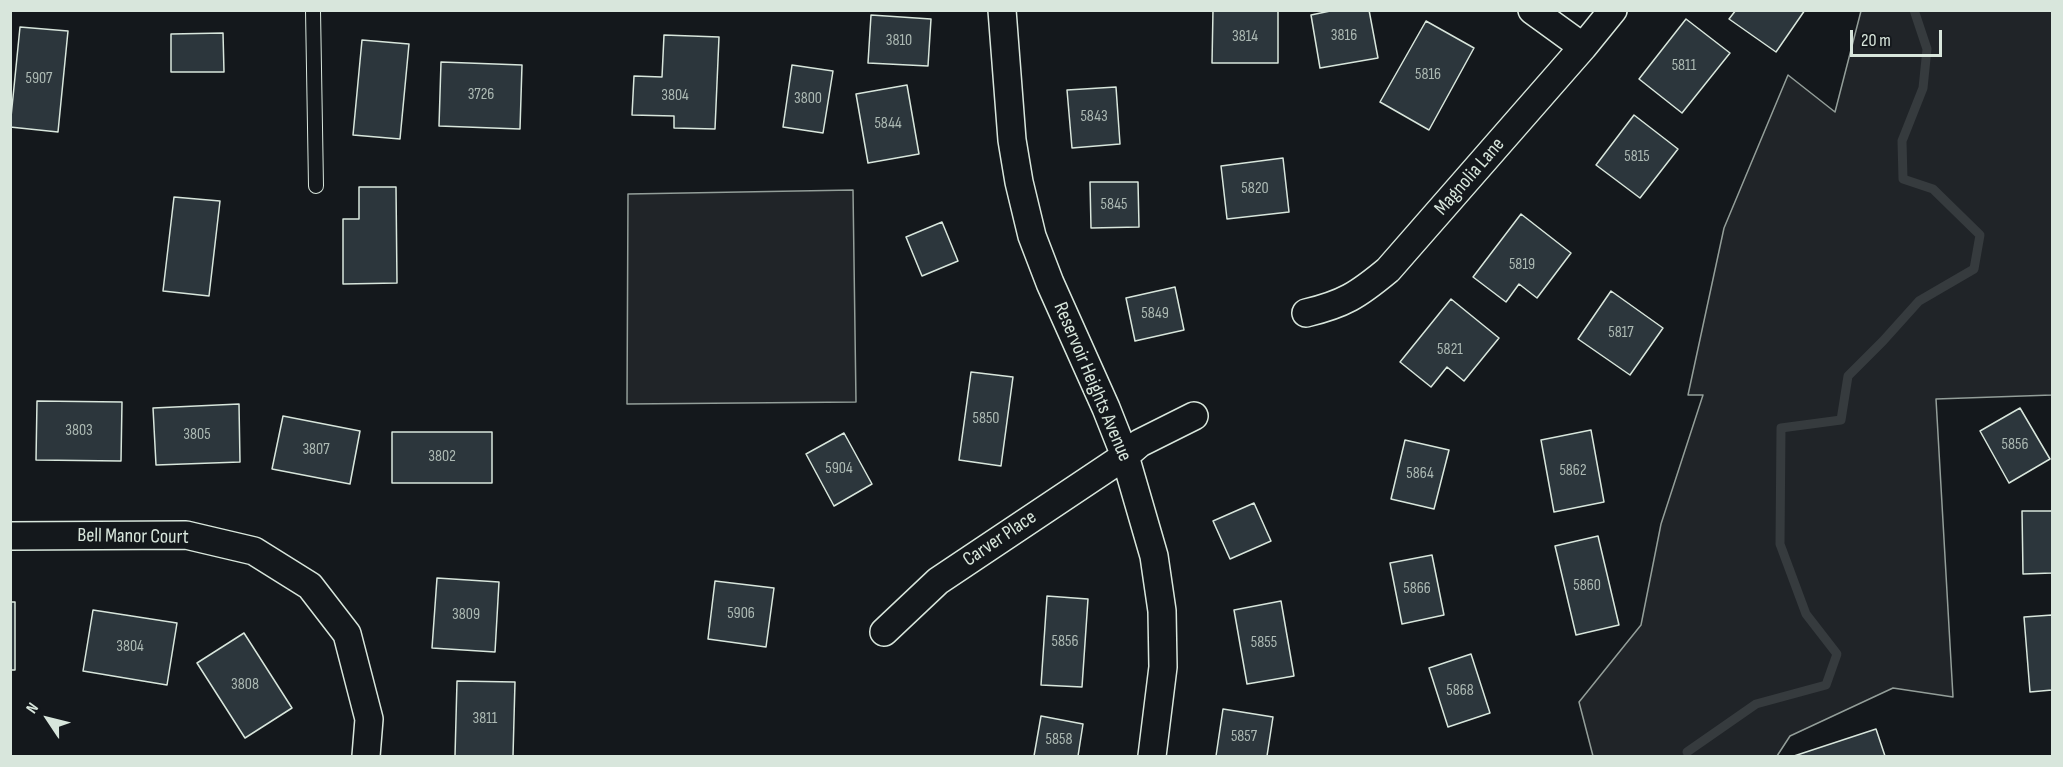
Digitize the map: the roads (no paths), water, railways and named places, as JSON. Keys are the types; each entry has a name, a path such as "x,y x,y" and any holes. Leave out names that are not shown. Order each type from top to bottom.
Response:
{"street":[{"name":"Reservoir Heights Avenue","path":"1002,10 1012,140 1032,236 1125,456 1154,556 1162,611 1163,667 1152,756"},
{"path":"1532,10 1583,46"},
{"name":"Magnolia Lane","path":"1306,313 1332,307 1361,293 1388,270 1612,10"},
{"name":"Carver Place","path":"884,632 938,581 1125,456 1140,443 1194,416"},
{"name":"Bell Manor Court","path":"10,536 186,535 254,551 310,586 347,634 369,719 366,756"}],"lane":[{"path":"312,10 316,186"}],"waterway":[{"path":"1687,752 1756,704 1826,685 1837,654 1806,614 1780,544 1781,428 1841,420 1848,376 1919,301 1974,269 1980,235 1933,189 1903,179 1902,141 1923,88 1927,49 1914,10"}]}
